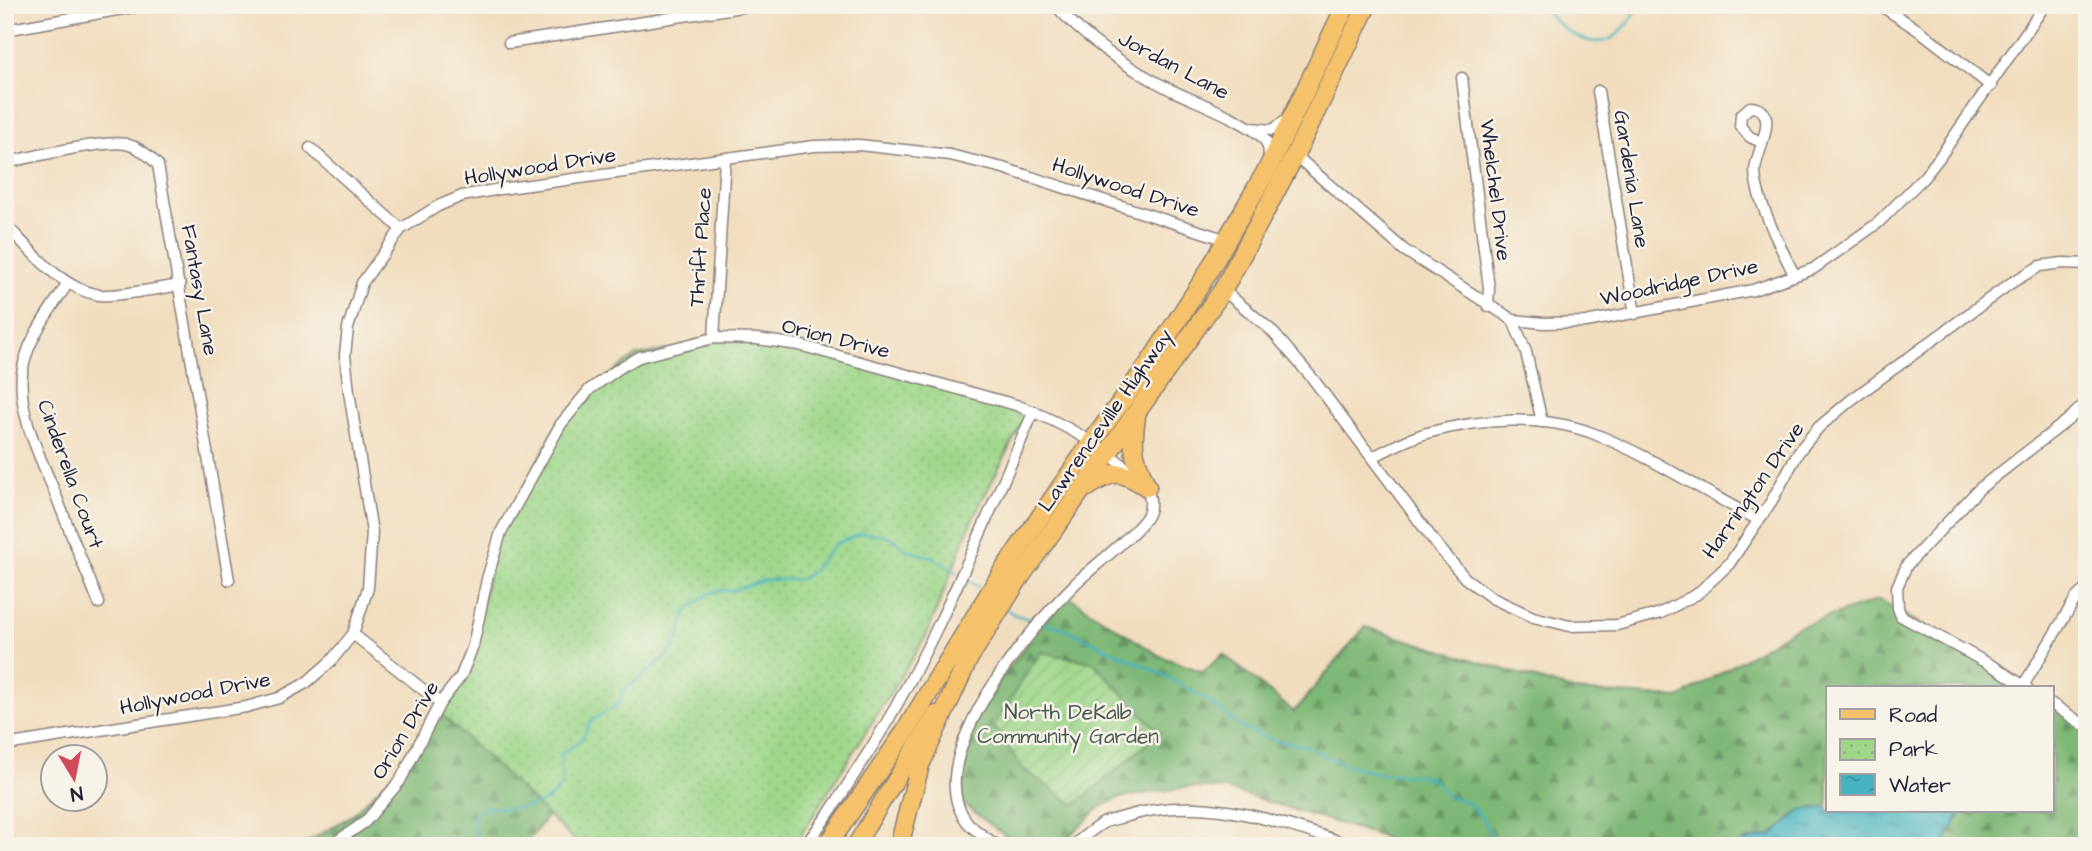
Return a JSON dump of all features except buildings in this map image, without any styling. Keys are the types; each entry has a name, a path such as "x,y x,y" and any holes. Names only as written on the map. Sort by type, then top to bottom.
{"highway":[{"name":"Lawrenceville Highway","path":"969,658 994,622 1010,576 1092,442 1151,362 1227,240 1268,168 1346,5"},
{"name":"Lawrenceville Highway","path":"903,734 978,612 1083,490 1223,290 1296,155 1367,5"},
{"path":"1136,414 1133,455 1147,488"},
{"path":"1083,490 1103,477 1119,472 1147,488"},
{"path":"899,846 920,765 969,658"},
{"path":"827,846 903,734"}],"main road":[{"name":"Lawrenceville Highway","path":"855,846 969,658"},
{"name":"Lawrenceville Highway","path":"843,846 903,734"}],"street":[{"path":"5,30 145,5"},
{"path":"509,44 717,8 754,5"},
{"name":"Jordan Lane","path":"1055,5 1094,42 1133,70 1247,127 1266,141 1269,152 1268,168"},
{"path":"1880,5 1924,34 1991,86"},
{"name":"Woodridge Drive","path":"1296,155 1404,250 1513,320 1544,323 1586,322 1635,314 1753,290 1813,269 1878,223 1924,177 1991,86 2045,5"},
{"name":"Whelchel Drive","path":"1462,78 1489,288 1488,306"},
{"name":"Gardenia Lane","path":"1598,91 1635,314"},
{"name":"Jordan Lane","path":"1247,127 1272,130 1284,123 1295,111"},
{"path":"1761,142 1755,171 1757,186 1794,274"},
{"name":"Fantasy Lane","path":"5,163 114,143 127,144 150,156 158,165 229,580"},
{"name":"Hollywood Drive","path":"5,745 246,707 279,698 306,683 331,661 353,634 368,588 372,532 349,392 345,355 348,328 362,283 401,229 438,206 462,196 814,146 859,145 950,155 1003,168 1227,240"},
{"path":"310,148 401,229"},
{"name":"Thrift Place","path":"714,338 725,159"},
{"path":"5,223 47,267 68,283 101,295 180,285"},
{"name":"Harrington Drive","path":"1223,290 1271,330 1313,379 1437,545 1465,578 1492,598 1533,617 1570,626 1618,625 1661,613 1697,594 1729,564 1771,502 1799,451 1819,427 1851,400 2011,283 2040,266 2063,262 2087,264"},
{"name":"Cinderella Court","path":"68,283 40,325 27,352 22,373 22,393 30,429 99,603"},
{"path":"1513,320 1526,352 1542,422"},
{"name":"Orion Drive","path":"330,846 365,822 400,781 440,703 461,676 473,646 487,579 501,532 561,424 590,389 639,357 714,338 757,339 799,345 1034,411 1063,424 1109,453 1147,488"},
{"path":"2024,686 1902,615 1898,608 1897,587 1907,565 1979,489 2087,402"},
{"path":"804,846 821,826 883,731 950,604 1034,411"},
{"path":"1373,457 1425,433 1475,423 1542,422 1590,432 1654,462 1759,520"},
{"path":"998,846 967,822 955,790 955,770 961,747 986,694 1021,644 1062,597 1144,520 1150,500 1147,488"},
{"path":"2026,686 2077,598 2087,588"},
{"path":"353,634 440,703"},
{"path":"2054,705 2087,727"},
{"path":"1073,846 1103,823 1162,807 1190,806 1228,811 1319,833 1353,846"}],"green space":[{"path":"717,341 814,347 1027,413 973,518 926,636 794,846 580,846 439,712 467,673 495,544 557,425 596,385 636,356"},
{"path":"1066,595 1160,656 1203,672 1223,654 1294,712 1365,627 1575,691 1679,698 1795,628 1879,600 2027,686 1826,686 1826,807 1801,810 1771,836 1744,841 1741,846 1393,846 1383,837 1226,789 1187,787 1118,798 1097,810 1059,846 1019,846 963,804 958,784 958,772 975,723 1017,656"},
{"name":"North DeKalb Community Garden","path":"1040,652 1093,662 1160,733 1075,805 1022,768 994,726"},
{"path":"2054,704 2087,728 2087,846 1946,846 1948,836 1961,812 2054,812"},
{"path":"439,712 548,815 524,846 300,846 351,816 404,763"}],"water":[{"path":"1826,807 1826,812 1961,812 1948,836 1946,846 1741,846 1744,841 1771,836 1801,810"}],"waterway":[{"path":"1540,5 1568,31 1590,41 1601,42 1613,38 1626,26 1636,5"},
{"path":"480,846 471,817 485,807 518,808 538,803 556,793 562,784 560,755 581,740 592,720 619,702 622,692 668,655 676,644 687,611 708,594 720,590 730,591 765,580 800,579 812,572 835,544 862,533 884,535 897,541 904,549 932,557 960,574"},
{"path":"965,578 983,590"},
{"path":"1007,609 1015,615 1036,621"},
{"path":"1043,623 1063,628 1166,676 1204,698 1242,728 1271,740 1307,746 1335,761 1380,774 1420,775 1435,781 1447,796 1467,802 1481,816 1498,846"}]}
